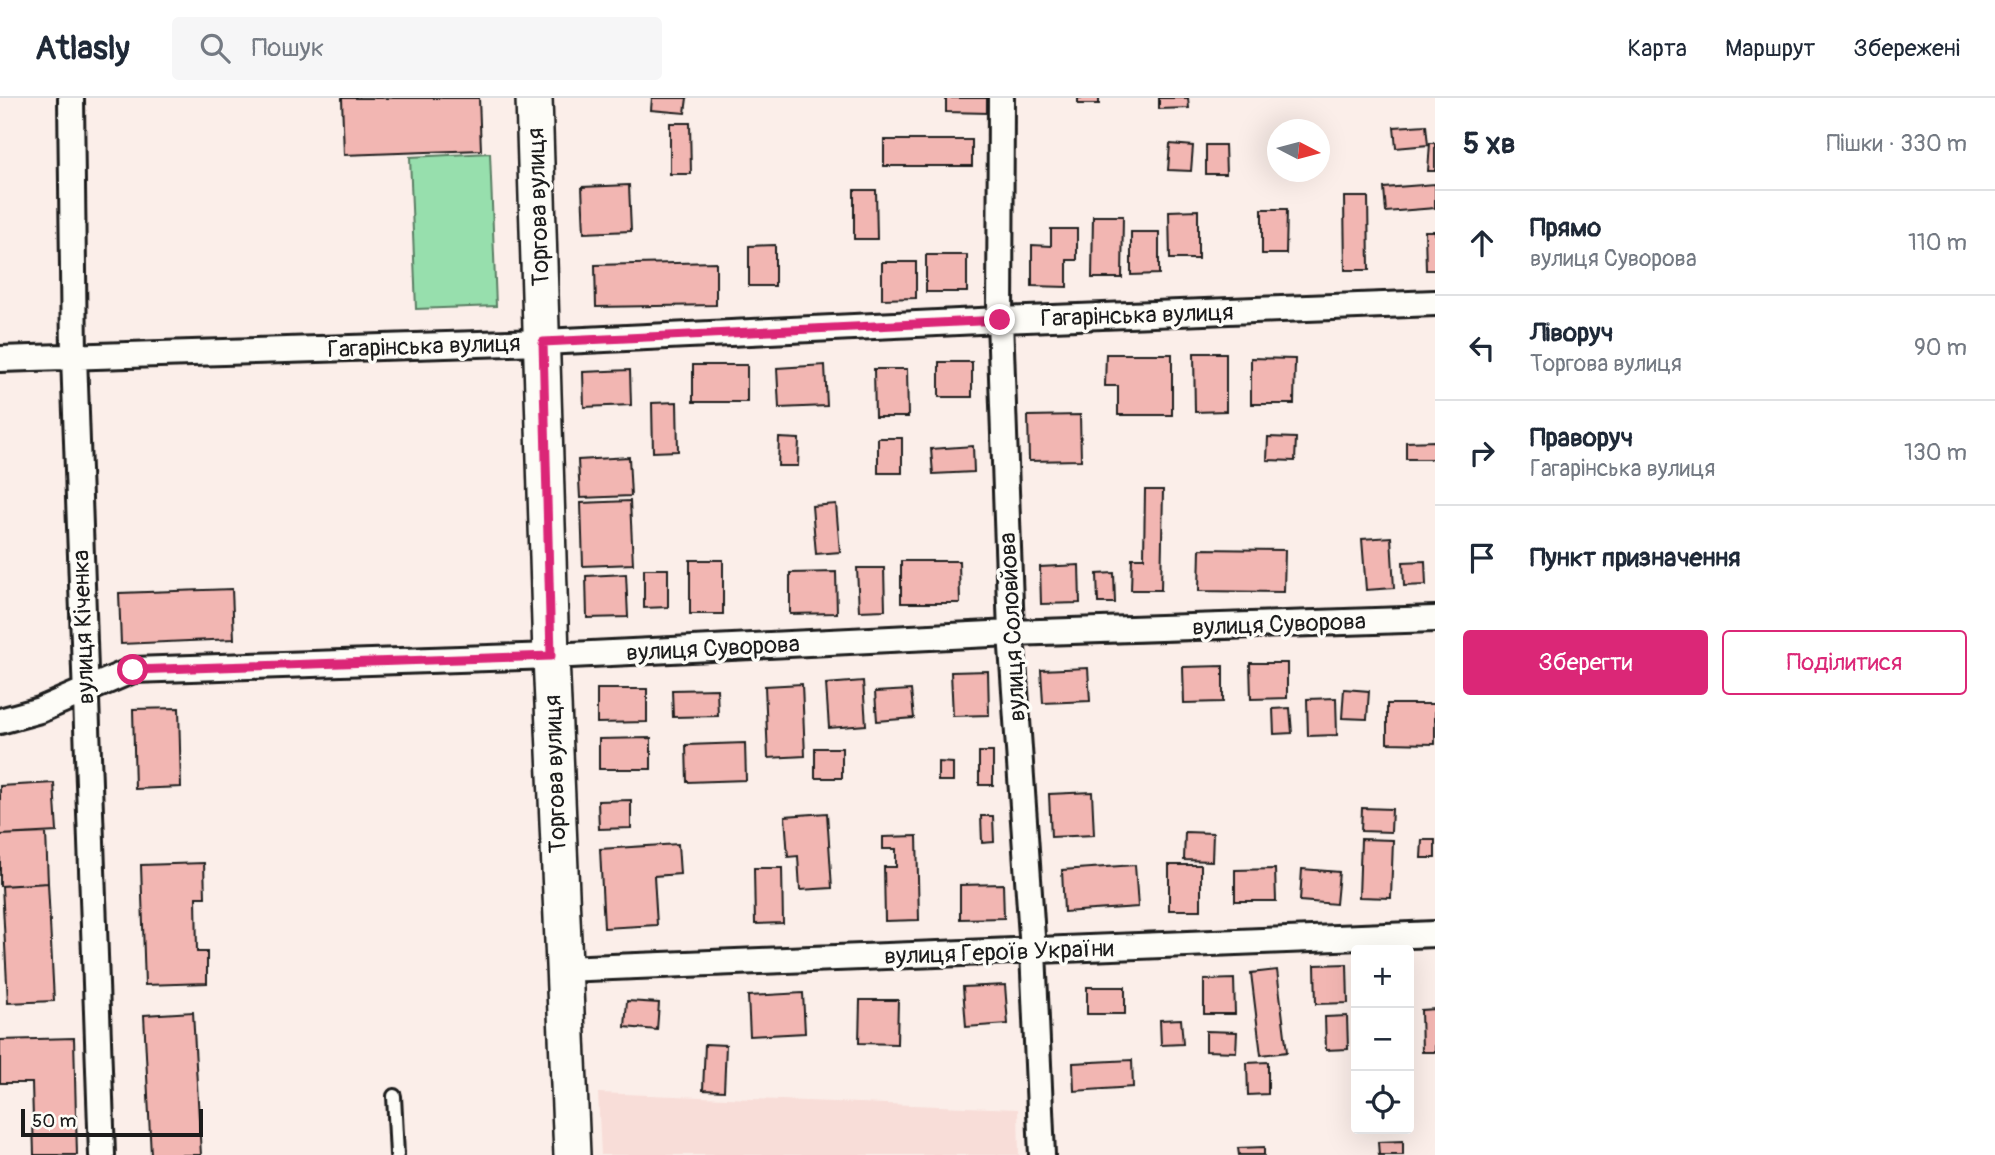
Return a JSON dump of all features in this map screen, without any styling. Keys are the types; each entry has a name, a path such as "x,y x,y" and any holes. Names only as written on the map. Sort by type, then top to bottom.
{"main road":[{"name":"Торгова вулиця","path":"534,98 562,969 572,1155"}],"street":[{"name":"вулиця Кіченка","path":"71,98 74,356 102,1155"},
{"name":"вулиця Соловйова","path":"1001,98 1000,320 1011,632 1033,951 1042,1155"},
{"name":"Гагарінська вулиця","path":"0,359 543,342 1435,303"},
{"name":"вулиця Суворова","path":"0,721 40,710 133,670 551,656 1011,632 1435,619"},
{"name":"вулиця Героїв України","path":"562,969 1435,934"}],"lane":[{"path":"394,1096 397,1155"}],"shaded area":[{"path":"598,1093 1018,1109 1019,1155 601,1155"}],"green space":[{"path":"490,153 496,306 416,309 410,157"}],"building":[{"path":"342,98 479,98 481,150 344,155"},
{"path":"652,98 687,98 685,113 651,110"},
{"path":"946,98 989,98 989,113 946,112"},
{"path":"1078,98 1099,98 1099,104 1078,104"},
{"path":"1159,98 1188,98 1189,108 1159,109"},
{"path":"670,123 690,123 691,174 670,174"},
{"path":"1426,125 1428,145 1396,148 1394,127"},
{"path":"884,140 972,140 972,166 884,166"},
{"path":"1430,143 1435,143 1435,171 1428,171"},
{"path":"1170,144 1193,146 1191,171 1168,170"},
{"path":"1206,145 1225,145 1226,174 1206,174"},
{"path":"1435,184 1435,208 1386,212 1384,188"},
{"path":"629,185 631,231 584,233 582,187"},
{"path":"854,190 876,190 877,239 854,239"},
{"path":"1344,197 1368,197 1369,270 1345,270"},
{"path":"1262,209 1287,209 1286,254 1262,254"},
{"path":"1198,210 1198,259 1170,259 1169,211"},
{"path":"1093,216 1123,216 1122,278 1092,278"},
{"path":"1051,229 1077,229 1077,260 1067,260 1067,287 1032,286 1032,245 1051,246"},
{"path":"1425,231 1435,231 1435,270 1426,270"},
{"path":"1131,232 1159,232 1159,274 1131,275"},
{"path":"775,245 775,286 749,286 749,246"},
{"path":"926,255 967,255 967,292 926,292"},
{"path":"716,262 716,305 596,307 595,265"},
{"path":"882,262 916,262 916,298 882,299"},
{"path":"1194,353 1226,353 1226,411 1195,412"},
{"path":"1106,354 1172,354 1172,415 1118,415 1118,386 1105,386"},
{"path":"1251,358 1295,359 1294,404 1251,404"},
{"path":"939,362 972,362 972,397 939,397"},
{"path":"693,365 747,365 747,402 693,402"},
{"path":"825,365 827,406 779,408 777,368"},
{"path":"874,369 907,369 908,417 875,417"},
{"path":"630,370 631,405 584,407 583,372"},
{"path":"677,402 678,451 653,452 652,403"},
{"path":"1080,415 1081,460 1029,461 1028,416"},
{"path":"1268,437 1296,438 1295,461 1267,460"},
{"path":"779,438 799,439 798,466 778,466"},
{"path":"878,438 902,438 902,473 878,473"},
{"path":"1435,441 1435,459 1406,459 1406,442"},
{"path":"973,446 974,472 933,474 931,449"},
{"path":"629,457 631,496 580,498 578,460"},
{"path":"1145,490 1163,490 1161,590 1131,590 1132,558 1144,558"},
{"path":"630,501 633,564 583,566 581,503"},
{"path":"836,504 840,552 816,554 812,506"},
{"path":"1391,537 1394,588 1366,590 1362,539"},
{"path":"1200,549 1285,550 1284,592 1199,591"},
{"path":"690,560 723,560 723,614 690,614"},
{"path":"901,561 959,561 960,603 901,603"},
{"path":"1425,561 1426,585 1404,586 1403,562"},
{"path":"1079,565 1080,603 1041,604 1040,567"},
{"path":"857,568 884,568 885,610 859,611"},
{"path":"644,569 668,569 668,607 644,608"},
{"path":"836,572 837,613 790,614 790,573"},
{"path":"1114,573 1115,603 1098,603 1097,574"},
{"path":"626,574 628,617 587,618 586,576"},
{"path":"232,589 234,639 121,644 119,593"},
{"path":"1250,663 1287,663 1287,698 1251,699"},
{"path":"1223,666 1223,702 1184,703 1183,667"},
{"path":"1088,668 1090,701 1043,703 1041,670"},
{"path":"988,671 989,715 953,716 951,672"},
{"path":"863,681 866,725 829,728 826,684"},
{"path":"802,684 805,756 768,758 765,686"},
{"path":"597,689 647,689 647,722 597,723"},
{"path":"717,689 718,716 673,717 672,690"},
{"path":"1344,689 1369,691 1367,719 1342,718"},
{"path":"911,690 914,718 877,721 875,692"},
{"path":"1336,698 1337,735 1308,736 1307,699"},
{"path":"1387,704 1435,704 1435,744 1387,743"},
{"path":"179,708 181,787 135,789 133,709"},
{"path":"1290,708 1292,733 1274,734 1273,709"},
{"path":"651,738 651,769 599,769 599,739"},
{"path":"745,743 746,780 687,782 686,745"},
{"path":"815,748 842,748 842,778 815,778"},
{"path":"979,752 993,752 993,785 979,785"},
{"path":"938,762 953,763 953,781 938,781"},
{"path":"54,783 57,832 0,835 0,786"},
{"path":"1092,792 1094,835 1051,837 1049,794"},
{"path":"631,800 631,828 599,829 598,801"},
{"path":"1362,808 1392,809 1391,832 1361,831"},
{"path":"827,813 832,888 800,890 798,856 788,857 785,816"},
{"path":"981,816 993,816 994,842 982,843"},
{"path":"1185,832 1213,833 1212,861 1184,860"},
{"path":"46,833 48,883 0,886 0,835"},
{"path":"917,836 919,920 885,921 884,867 896,867 896,849 883,849 883,837"},
{"path":"1361,839 1393,840 1391,898 1359,897"},
{"path":"1422,840 1435,840 1435,858 1421,858"},
{"path":"678,844 680,874 654,876 657,925 604,928 600,849"},
{"path":"204,863 205,897 196,897 197,952 207,952 207,983 145,985 141,865"},
{"path":"1135,865 1138,907 1064,912 1062,870"},
{"path":"1169,865 1201,865 1201,910 1169,910"},
{"path":"754,868 782,868 783,923 755,924"},
{"path":"1275,869 1276,901 1235,901 1235,870"},
{"path":"1302,869 1339,872 1336,904 1300,901"},
{"path":"48,883 54,1001 8,1003 2,886"},
{"path":"1003,884 1004,918 960,919 960,885"},
{"path":"1347,964 1348,1003 1316,1004 1315,965"},
{"path":"1277,970 1287,1052 1261,1055 1251,973"},
{"path":"1234,979 1235,1014 1204,1014 1204,980"},
{"path":"1005,985 1008,1024 966,1027 963,987"},
{"path":"1087,987 1125,987 1125,1014 1087,1014"},
{"path":"803,993 805,1033 750,1036 748,996"},
{"path":"860,1000 898,1000 897,1044 859,1043"},
{"path":"627,1001 659,1003 657,1030 625,1027"},
{"path":"1435,1009 1435,1052 1422,1052 1421,1010"},
{"path":"193,1012 201,1155 151,1155 144,1015"},
{"path":"1347,1016 1348,1049 1326,1050 1325,1017"},
{"path":"1181,1019 1183,1044 1161,1045 1160,1020"},
{"path":"1206,1031 1237,1032 1236,1052 1206,1051"},
{"path":"74,1038 77,1155 34,1155 32,1083 0,1083 0,1040"},
{"path":"705,1044 726,1045 724,1091 703,1090"},
{"path":"1132,1060 1133,1087 1074,1091 1073,1063"},
{"path":"1268,1062 1268,1094 1248,1095 1247,1063"},
{"path":"1403,1141 1403,1155 1379,1155 1378,1142"},
{"path":"1264,1147 1264,1155 1239,1155 1238,1148"}],"route":[{"path":"133,670 551,656 543,342 1000,320"}]}
